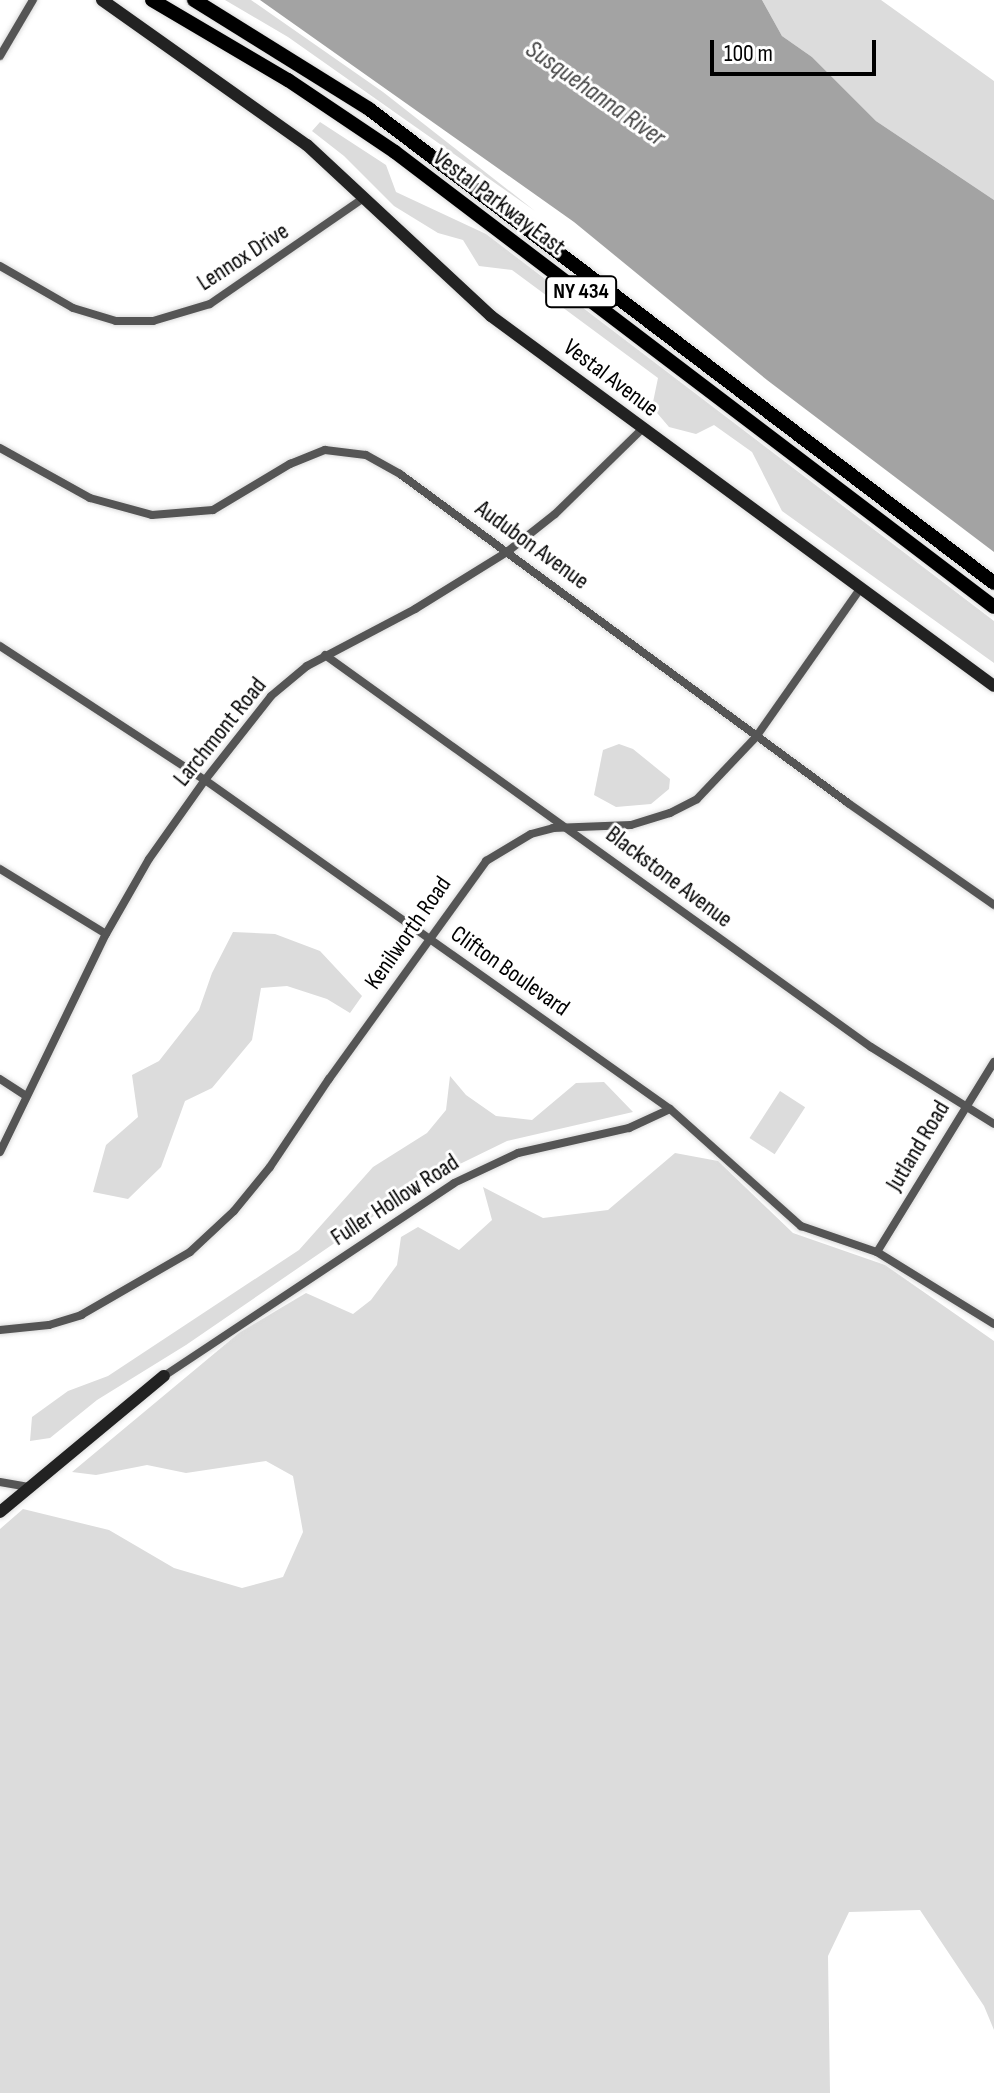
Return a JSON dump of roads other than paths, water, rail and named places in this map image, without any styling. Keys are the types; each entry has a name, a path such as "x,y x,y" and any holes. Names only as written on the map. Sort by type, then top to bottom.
{"main road":[{"name":"Vestal Parkway East","path":"152,0 288,80 395,152 994,607"},
{"name":"Vestal Parkway East","path":"194,0 369,109 994,583"}],"street":[{"path":"0,56 33,0"},
{"name":"Vestal Avenue","path":"102,0 276,120 365,197 491,316 994,686"},
{"name":"Lennox Drive","path":"0,266 84,312 116,321 153,321 210,304 365,197"},
{"name":"Larchmont Road","path":"0,1152 106,934 149,859 205,780 271,696 325,655 415,609 507,552 555,514 642,429"},
{"name":"Audubon Avenue","path":"0,448 90,498 152,515 213,510 311,454 325,450 353,451 400,474 756,737 994,905"},
{"name":"Kenilworth Road","path":"0,1330 49,1325 81,1315 190,1252 234,1211 270,1167 461,892 497,852 531,834 568,828 631,825 686,806 718,781 756,737 860,589"},
{"name":"Clifton Boulevard","path":"0,646 205,780 670,1109 801,1226 877,1252 994,1324"},
{"name":"Blackstone Avenue","path":"325,655 871,1047 994,1124"},
{"path":"0,869 106,934"},
{"name":"Jutland Road","path":"877,1252 994,1062"},
{"path":"0,1079 26,1096"},
{"name":"Fuller Hollow Road","path":"164,1376 476,1172 518,1153 629,1128 670,1109"},
{"path":"0,1512 164,1376"},
{"path":"0,1482 29,1487"}],"water":[{"name":"Susquehanna River","path":"260,0 762,0 782,36 812,57 876,121 994,200 994,552 767,380 574,222"}]}
